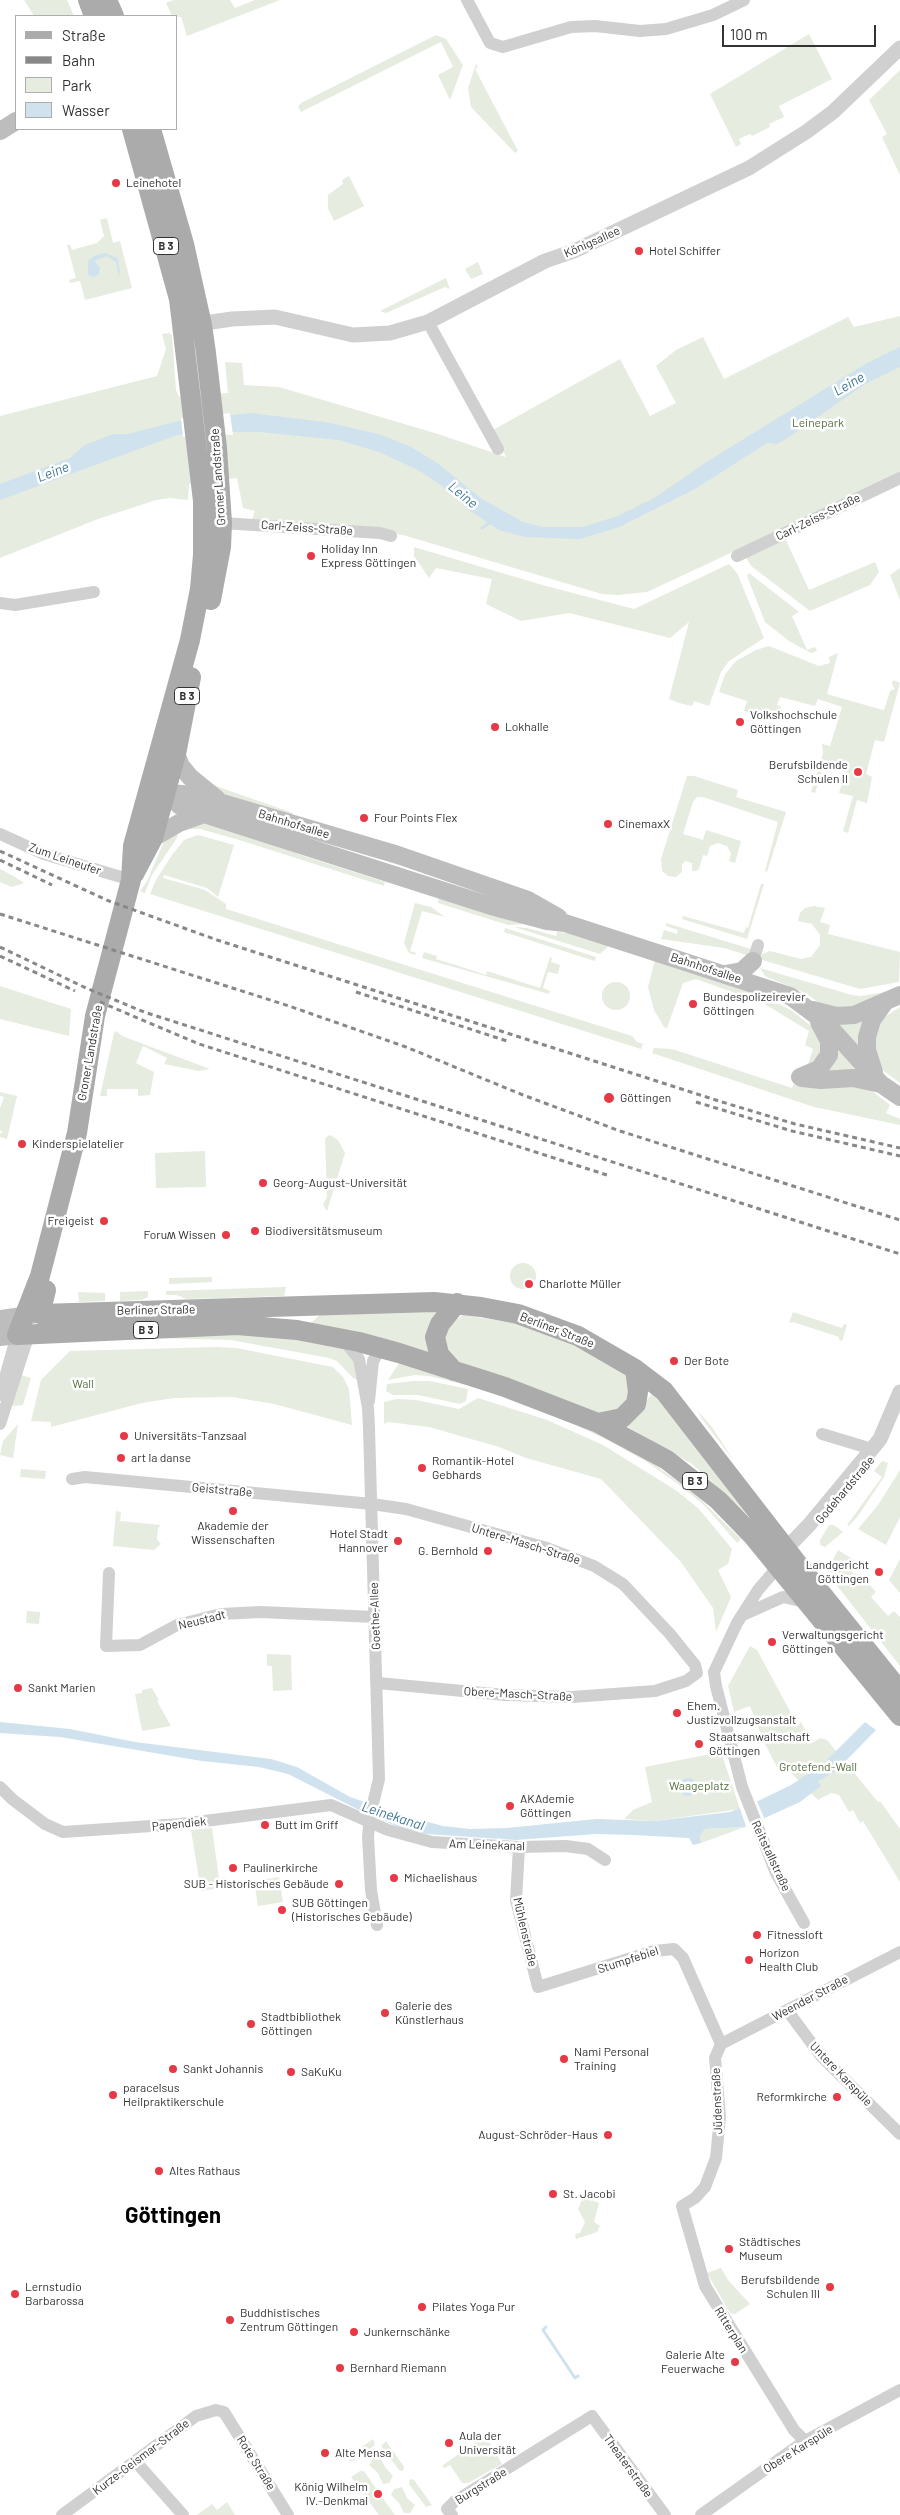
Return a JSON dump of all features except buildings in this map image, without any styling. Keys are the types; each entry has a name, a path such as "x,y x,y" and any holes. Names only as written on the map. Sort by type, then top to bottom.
{"main road":[{"path":"95,9 111,15"},
{"path":"0,131 15,122"},
{"name":"Groner Landstraße","path":"131,880 153,838 157,791 200,589 205,527 211,489 210,386 193,324 172,269 132,130"},
{"name":"Groner Landstraße","path":"22,1327 40,1276 77,1133 95,1016 131,880 133,846 157,791 176,754 190,680 211,599 222,524 211,489 190,388 193,324 184,244 151,130"},
{"path":"176,754 181,766 190,777 222,803"},
{"name":"Bahnhofsallee","path":"157,791 183,794 222,803 298,824 528,900 552,913 565,923"},
{"name":"Bahnhofsallee","path":"157,791 180,806 204,814 491,906 547,921 565,923 790,996 810,1010 830,1028 881,1084 900,1097"},
{"path":"153,838 179,823 204,814"},
{"path":"414,881 421,864"},
{"path":"724,974 742,971 756,953 755,973 767,988"},
{"path":"810,1010 836,1016 850,1016 864,1012 893,998"},
{"path":"881,1084 870,1064 866,1041 872,1020 893,998"},
{"path":"810,1010 826,1034 830,1052 822,1067 809,1075 800,1077 821,1080 853,1078 881,1084"},
{"name":"Berliner Straße","path":"22,1327 434,1302 457,1303 518,1314 550,1325 594,1344 635,1369 664,1391 781,1558 806,1603 900,1716"},
{"path":"456,1372 439,1354 435,1337 440,1324 457,1303"},
{"path":"0,1319 22,1327"},
{"name":"Berliner Straße","path":"22,1327 237,1325 297,1330 381,1348 505,1387 598,1423 667,1460 695,1481 747,1530 781,1558 900,1691"},
{"path":"598,1423 622,1418 636,1404 638,1392 635,1369"}],"street":[{"path":"467,0 488,39 495,45 503,48 571,27 595,26 640,31 666,29 713,15 744,0"},
{"name":"Königsallee","path":"193,324 247,318 282,318 353,335 396,332 428,322 545,261 574,251 749,168 833,112 899,51"},
{"path":"428,322 498,449"},
{"name":"Carl-Zeiss-Straße","path":"737,556 900,478"},
{"name":"Carl-Zeiss-Straße","path":"222,524 380,533 391,536"},
{"path":"0,603 15,605 94,592"},
{"name":"Zum Leineufer","path":"0,834 44,854 131,880"},
{"path":"0,1395 22,1327"},
{"path":"0,1424 22,1327"},
{"name":"Goethe-Allee","path":"343,1339 359,1359 368,1408 378,1683 379,1780 371,1814 369,1868 377,1925"},
{"name":"Goethe-Allee","path":"368,1408 373,1361 381,1348"},
{"name":"Godehardstraße","path":"781,1558 878,1451 884,1440 898,1398"},
{"name":"Godehardstraße","path":"781,1558 880,1439 898,1398"},
{"path":"822,1434 872,1449"},
{"name":"Geiststraße","path":"72,1479 85,1477 372,1504"},
{"name":"Untere-Masch-Straße","path":"372,1504 423,1513 547,1548 594,1566 623,1584 670,1634 696,1669 695,1676 686,1682"},
{"path":"714,1676 741,1618 781,1558"},
{"name":"Neustadt","path":"109,1573 106,1646 140,1645 154,1640 176,1625 221,1614 260,1612 375,1617"},
{"path":"741,1618 783,1597 796,1598 806,1603"},
{"name":"Obere-Masch-Straße","path":"378,1683 543,1698 642,1693 671,1688 686,1682 714,1676"},
{"name":"Reitstallstraße","path":"714,1676 742,1787 776,1873 804,1923"},
{"name":"Papendiek","path":"0,1787 12,1800 56,1830 63,1832 206,1821 326,1804 371,1814"},
{"name":"Am Leinekanal","path":"371,1814 414,1838 432,1842 519,1847 573,1847 588,1849 605,1860"},
{"name":"Mühlenstraße","path":"519,1847 516,1900 538,1987"},
{"name":"Stumpfebiel","path":"538,1987 654,1951 674,1949 682,1956 721,2044"},
{"name":"Weender Straße","path":"721,2044 900,1952"},
{"name":"Untere Karspüle","path":"787,2010 821,2056 900,2134"},
{"name":"Jüdenstraße","path":"682,2206 705,2187 716,2158 720,2117 715,2058 721,2044"},
{"name":"Ritterplan","path":"682,2206 706,2286 794,2430 805,2441"},
{"name":"Obere Karspüle","path":"701,2515 805,2441 900,2390"},
{"name":"Kurze-Geismar-Straße","path":"62,2515 196,2416 210,2410 224,2412"},
{"name":"Rote Straße","path":"224,2412 288,2515"},
{"name":"Burgstraße","path":"450,2512 455,2501 592,2416"},
{"name":"Theaterstraße","path":"592,2416 665,2515"},
{"path":"136,2462 184,2515"}],"green space":[{"path":"24,0 67,0 74,15 33,15"},
{"path":"174,0 230,0 235,8 255,0 280,0 187,36 181,17 172,15 166,3"},
{"path":"809,34 832,79 779,106 784,117 769,124 770,127 752,136 750,134 739,139 741,144 736,147 710,94"},
{"path":"436,35 446,39 463,65 450,100 438,75 453,67 441,42 301,112 298,107 301,103"},
{"path":"476,64 478,67 475,69 518,151 515,153 471,107 468,88"},
{"path":"900,70 900,175 882,137 887,134 869,100"},
{"path":"349,176 364,206 334,221 328,208 328,195 343,184 342,180"},
{"path":"107,218 113,243 120,241 132,288 85,300 80,281 70,283 69,280 76,278 67,245 70,245 72,250 97,243 104,236 100,220"},
{"path":"478,262 483,274 471,279 465,269"},
{"path":"446,278 450,289 445,287 386,313 380,311"},
{"name":"Leinepark","path":"900,316 900,474 647,592 618,595 602,594 403,535 376,530 252,519 255,511 243,508 237,478 189,484 188,500 170,498 156,500 98,519 0,558 0,416 157,376 166,349 162,334 169,333 172,335 176,390 179,397 228,393 225,362 242,363 244,385 279,387 438,434 506,457 493,430 620,359 650,416 676,403 656,366 676,350 703,337 724,379 848,317 854,327"},
{"path":"785,538 809,590 875,562 879,572 870,585 810,611 751,566 745,556"},
{"path":"414,547 546,586 634,609 729,564 737,573 764,638 729,661 721,672 709,706 694,701 692,706 679,703 669,699 689,622 670,638 569,613 521,621 486,604 492,579 436,568 429,578 414,556"},
{"path":"900,568 900,600 890,575"},
{"path":"749,573 799,612 792,616 807,650 815,647 817,651 811,653 789,641 765,622 747,576"},
{"path":"769,646 819,666 830,663 829,657 838,653 827,694 879,709 884,710 890,691 895,689 892,684 893,680 900,683 884,742 875,740 866,774 872,777 867,803 857,800 848,833 843,831 853,796 839,793 847,766 825,760 815,793 811,792 823,753 822,744 830,746 842,707 818,699 815,706 780,697 777,705 781,707 779,722 744,711 747,701 719,692 725,674 736,661 756,650"},
{"path":"687,776 694,776 738,790 736,797 786,812 767,872 765,871 778,822 703,797 697,797 693,802 683,834 703,840 706,830 741,841 735,863 729,861 731,853 727,846 718,843 710,846 707,856 703,855 699,869 696,871 692,871 692,863 685,861 682,865 682,872 676,877 668,876 662,871 661,859"},
{"path":"210,784 293,813 292,817 221,793"},
{"path":"207,823 269,841 301,855 385,882 384,886 236,839 200,829 190,829 187,824"},
{"path":"178,832 177,838 152,875 145,893 140,891 147,881 165,839"},
{"path":"198,835 234,845 218,897 207,888 164,875 163,878 205,890 226,904 226,909 632,1036 637,1042 643,1044 641,1049 150,894 156,880 184,840"},
{"path":"0,869 24,883 12,887 0,882"},
{"path":"761,884 764,884 747,939 682,919 683,916 744,933 746,927 748,928"},
{"path":"439,894 527,924 508,925 438,903"},
{"path":"415,903 431,907 445,917 422,911 410,951 416,953 415,955 409,953 404,943"},
{"path":"814,906 825,908 820,922 830,925 828,934 900,952 899,982 860,989 759,959 762,954 770,951 801,959 811,957 820,945 820,935 812,924 798,921 800,913 805,908"},
{"path":"666,923 751,949 749,956 724,948 661,939 664,930 677,934 678,930 666,926"},
{"path":"514,927 527,928 556,936 557,932 577,934 610,945 600,954"},
{"path":"505,928 596,957 595,961 504,932"},
{"path":"424,952 437,956 436,959 486,975 487,971 540,988 550,957 552,958 551,962 560,965 558,974 548,972 543,988 550,991 549,994 422,958"},
{"path":"655,959 749,989 791,1010 816,1030 824,1051 806,1071 813,1049 805,1045 809,1031 763,1003 696,979 683,983 667,1028 664,1027 654,1010 648,987"},
{"path":"760,968 852,995 861,996 886,992 861,1007 827,1008 805,993 765,976"},
{"path":"616,982 626,986 630,996 626,1006 616,1010 606,1006 602,996 606,986"},
{"path":"0,986 71,1009 69,1036 0,1019"},
{"path":"900,1007 900,1083 884,1071 875,1058 874,1034 883,1018"},
{"path":"865,1013 866,1054 835,1025"},
{"path":"116,1031 122,1036 210,1069 199,1071 164,1064 167,1058 143,1046 136,1063 154,1072 150,1095 138,1096 138,1089 107,1089 107,1096 100,1096"},
{"path":"830,1040 867,1077 823,1071"},
{"path":"654,1048 672,1049 792,1088 795,1081 848,1084 872,1091 890,1105 886,1113 900,1119 900,1125 814,1107 652,1053"},
{"path":"0,1092 17,1096 7,1139 0,1137 0,1134 3,1132 0,1130 0,1108 4,1097 0,1096"},
{"path":"330,1135 338,1140 345,1153 327,1211 323,1205 327,1197 325,1138"},
{"path":"205,1151 206,1187 156,1188 155,1153"},
{"path":"523,1263 532,1267 536,1276 532,1285 523,1289 514,1285 510,1276 514,1267"},
{"path":"212,1277 212,1282 169,1284 169,1278"},
{"path":"286,1287 284,1296 186,1299 177,1295 166,1295 166,1291"},
{"path":"148,1291 148,1297 142,1300 120,1301 120,1292"},
{"path":"78,1292 105,1293 105,1301 79,1302"},
{"path":"439,1309 433,1358 309,1325 325,1310"},
{"path":"793,1312 842,1328 844,1324 847,1325 842,1341 839,1340 839,1337 793,1322 789,1323"},
{"path":"463,1315 542,1327 624,1372 631,1384 626,1406 602,1414 458,1361 444,1344 445,1328"},
{"path":"220,1331 339,1343 354,1358 358,1380 353,1378 337,1361 329,1358 231,1340 154,1338"},
{"name":"Wall","path":"236,1348 333,1367 343,1377 349,1389 352,1425 274,1404 232,1397 174,1398 142,1403 51,1427 51,1422 31,1421 41,1380 70,1351"},
{"path":"401,1360 555,1414 620,1444 651,1462 696,1495 741,1539 737,1543 705,1506 678,1484 647,1462 609,1441 576,1425 475,1387 429,1376 415,1375 388,1380"},
{"path":"21,1375 31,1378 23,1405 11,1406"},
{"path":"430,1381 468,1389 466,1401 460,1404 418,1395 393,1395 386,1391 387,1384"},
{"path":"654,1391 757,1524 692,1464 626,1426"},
{"path":"478,1398 547,1420 603,1445 677,1491 699,1509 732,1549 728,1564 718,1570 731,1597 716,1632 713,1608 681,1562 601,1479 526,1458 499,1447 429,1427 388,1422 384,1424 384,1402 397,1399 416,1400 459,1409"},
{"path":"697,1410 712,1427 734,1461 702,1419"},
{"path":"18,1424 13,1458 0,1455 3,1441"},
{"path":"882,1461 888,1463 884,1477 858,1516 849,1526 847,1525 882,1477 874,1471"},
{"path":"21,1469 46,1471 45,1479 20,1477"},
{"path":"900,1470 900,1517 886,1545 858,1529 878,1505"},
{"path":"116,1511 121,1512 120,1521 161,1525 158,1528 157,1539 161,1544 154,1550 113,1546"},
{"path":"829,1525 834,1525 843,1532 825,1547 820,1545 820,1540"},
{"path":"838,1550 857,1562 852,1573 862,1576 876,1592 871,1597 888,1616 894,1611 900,1617 900,1666 831,1578 830,1566"},
{"path":"900,1559 900,1593 889,1580"},
{"path":"27,1611 40,1612 39,1624 26,1623"},
{"name":"Grotefend-Wall","path":"750,1646 757,1650 798,1726 801,1722 812,1743 820,1738 827,1740 878,1802 880,1801 900,1829 900,1882 863,1821 860,1823 853,1810 849,1812 839,1795 831,1793 818,1800 789,1771 777,1767 763,1740 750,1706 734,1712 728,1686"},
{"path":"267,1654 291,1655 292,1690 273,1691 272,1666 267,1666"},
{"path":"152,1688 171,1726 142,1731 135,1694"},
{"name":"Waageplatz","path":"721,1752 740,1809 654,1821 624,1819 633,1810 652,1802 645,1767"},
{"path":"745,1827 701,1843 700,1836 705,1829"},
{"path":"212,1828 219,1878 225,1877 226,1887 201,1891 191,1830"},
{"path":"279,1877 283,1902 258,1906 254,1881"},
{"path":"583,2197 599,2203 594,2222 600,2226 597,2232 576,2239 575,2234 580,2233 585,2222 578,2209"},
{"path":"721,2268 728,2280 750,2304 735,2314 730,2313 707,2273"},
{"path":"485,2435 502,2464 468,2483 462,2483 450,2465 444,2468 442,2466"},
{"path":"373,2439 375,2445 353,2461 349,2461 349,2456"},
{"path":"386,2441 404,2467 403,2471 399,2470 381,2446"},
{"path":"380,2457 385,2467 393,2476 389,2483 383,2484 378,2473 369,2465 373,2459"},
{"path":"360,2471 364,2471 377,2490 373,2494 378,2500 382,2497 395,2515 379,2515 351,2477"},
{"path":"410,2479 414,2480 432,2505 426,2507 409,2484"},
{"path":"402,2487 407,2498 415,2505 410,2513 404,2513 399,2503 391,2495 394,2489"},
{"path":"227,2502 235,2515 197,2515 212,2504 217,2510"}],"water":[{"path":"105,253 117,258 120,270 119,277 116,262 107,256 94,261 100,267 99,274 94,277 88,275 88,261 94,256"},
{"name":"Leine","path":"900,347 900,367 865,384 786,439 777,444 767,443 695,489 619,527 580,539 525,537 499,530 469,510 438,483 418,470 379,452 339,440 259,432 207,432 177,435 0,500 0,484 70,458 85,445 113,434 128,434 178,421 250,413 326,422 382,435 411,447 437,463 482,499 523,522 542,527 583,527 618,516 656,497 705,463 867,363"},
{"name":"Leinekanal","path":"0,1722 70,1729 135,1742 271,1759 297,1767 350,1797 399,1814 443,1826 470,1829 507,1828 596,1819 654,1821 730,1812 758,1801 816,1771 827,1763 828,1759 865,1722 876,1730 837,1770 818,1781 821,1786 800,1802 745,1827 705,1829 700,1836 701,1843 693,1845 689,1838 634,1835 596,1834 516,1840 426,1834 401,1828 359,1810 288,1774 259,1767 202,1761 60,1737 0,1733"},
{"path":"684,1778 692,1778 697,1783 695,1794 684,1796 679,1791 679,1783"}],"pier":[{"path":"230,413 233,435 207,434 183,437 181,418"},
{"path":"756,1799 766,1822 747,1829 739,1806"}],"waterway":[{"path":"482,528 492,521"},
{"path":"546,2327 543,2330 575,2378 578,2376"}],"railway":[{"path":"0,851 109,901 217,940 722,1102 795,1124 900,1148"},
{"path":"0,860 52,885"},
{"path":"0,914 289,1006 406,1047 523,1095 620,1131 900,1220"},
{"path":"0,947 86,988 144,1012 900,1254"},
{"path":"0,956 75,991"},
{"path":"356,992 510,1042"},
{"path":"100,1002 199,1044 607,1175"},
{"path":"696,1102 792,1131 900,1156"}],"place":[{"name":"Leinehotel","path":"116,183"},
{"name":"Hotel Schiffer","path":"639,251"},
{"name":"Holiday Inn Express Göttingen","path":"311,556"},
{"name":"Volkshochschule Göttingen","path":"740,722"},
{"name":"Lokhalle","path":"495,727"},
{"name":"Berufsbildende Schulen II","path":"858,772"},
{"name":"Four Points Flex","path":"364,818"},
{"name":"CinemaxX","path":"608,824"},
{"name":"Bundespolizeirevier Göttingen","path":"693,1004"},
{"name":"Göttingen","path":"609,1098"},
{"name":"Kinderspielatelier","path":"22,1144"},
{"name":"Georg-August-Universität","path":"263,1183"},
{"name":"Freigeist","path":"104,1221"},
{"name":"Biodiversitätsmuseum","path":"255,1231"},
{"name":"Foruʍ Wissen","path":"226,1235"},
{"name":"Charlotte Müller","path":"529,1284"},
{"name":"Der Bote","path":"674,1361"},
{"name":"Universitäts-Tanzsaal","path":"124,1436"},
{"name":"art la danse","path":"121,1458"},
{"name":"Romantik-Hotel Gebhards","path":"422,1468"},
{"name":"Akademie der Wissenschaften","path":"233,1511"},
{"name":"Hotel Stadt Hannover","path":"398,1541"},
{"name":"G. Bernhold","path":"488,1551"},
{"name":"Landgericht Göttingen","path":"879,1572"},
{"name":"Verwaltungsgericht Göttingen","path":"772,1642"},
{"name":"Sankt Marien","path":"18,1688"},
{"name":"Ehem. Justizvollzugsanstalt","path":"677,1713"},
{"name":"Staatsanwaltschaft Göttingen","path":"699,1744"},
{"name":"AKAdemie Göttingen","path":"510,1806"},
{"name":"Butt im Griff","path":"265,1825"},
{"name":"Paulinerkirche","path":"233,1868"},
{"name":"Michaelishaus","path":"394,1878"},
{"name":"SUB - Historisches Gebäude","path":"339,1884"},
{"name":"SUB Göttingen (Historisches Gebäude)","path":"282,1910"},
{"name":"Fitnessloft","path":"757,1935"},
{"name":"Horizon Health Club","path":"749,1960"},
{"name":"Galerie des Künstlerhaus","path":"385,2013"},
{"name":"Stadtbibliothek Göttingen","path":"251,2024"},
{"name":"Nami Personal Training","path":"564,2059"},
{"name":"Sankt Johannis","path":"173,2069"},
{"name":"SaKuKu","path":"291,2072"},
{"name":"paracelsus Heilpraktikerschule","path":"113,2095"},
{"name":"Reformkirche","path":"837,2097"},
{"name":"August-Schröder-Haus","path":"608,2135"},
{"name":"Altes Rathaus","path":"159,2171"},
{"name":"St. Jacobi","path":"553,2194"},
{"name":"Städtisches Museum","path":"729,2249"},
{"name":"Berufsbildende Schulen III","path":"830,2287"},
{"name":"Lernstudio Barbarossa","path":"15,2294"},
{"name":"Pilates Yoga Pur","path":"422,2307"},
{"name":"Buddhistisches Zentrum Göttingen","path":"230,2320"},
{"name":"Junkernschänke","path":"354,2332"},
{"name":"Galerie Alte Feuerwache","path":"735,2362"},
{"name":"Bernhard Riemann","path":"340,2368"},
{"name":"Aula der Universität","path":"449,2443"},
{"name":"Alte Mensa","path":"325,2453"},
{"name":"König Wilhelm IV.-Denkmal","path":"378,2494"}],"district":[{"name":"Göttingen","path":"173,2216"}]}
